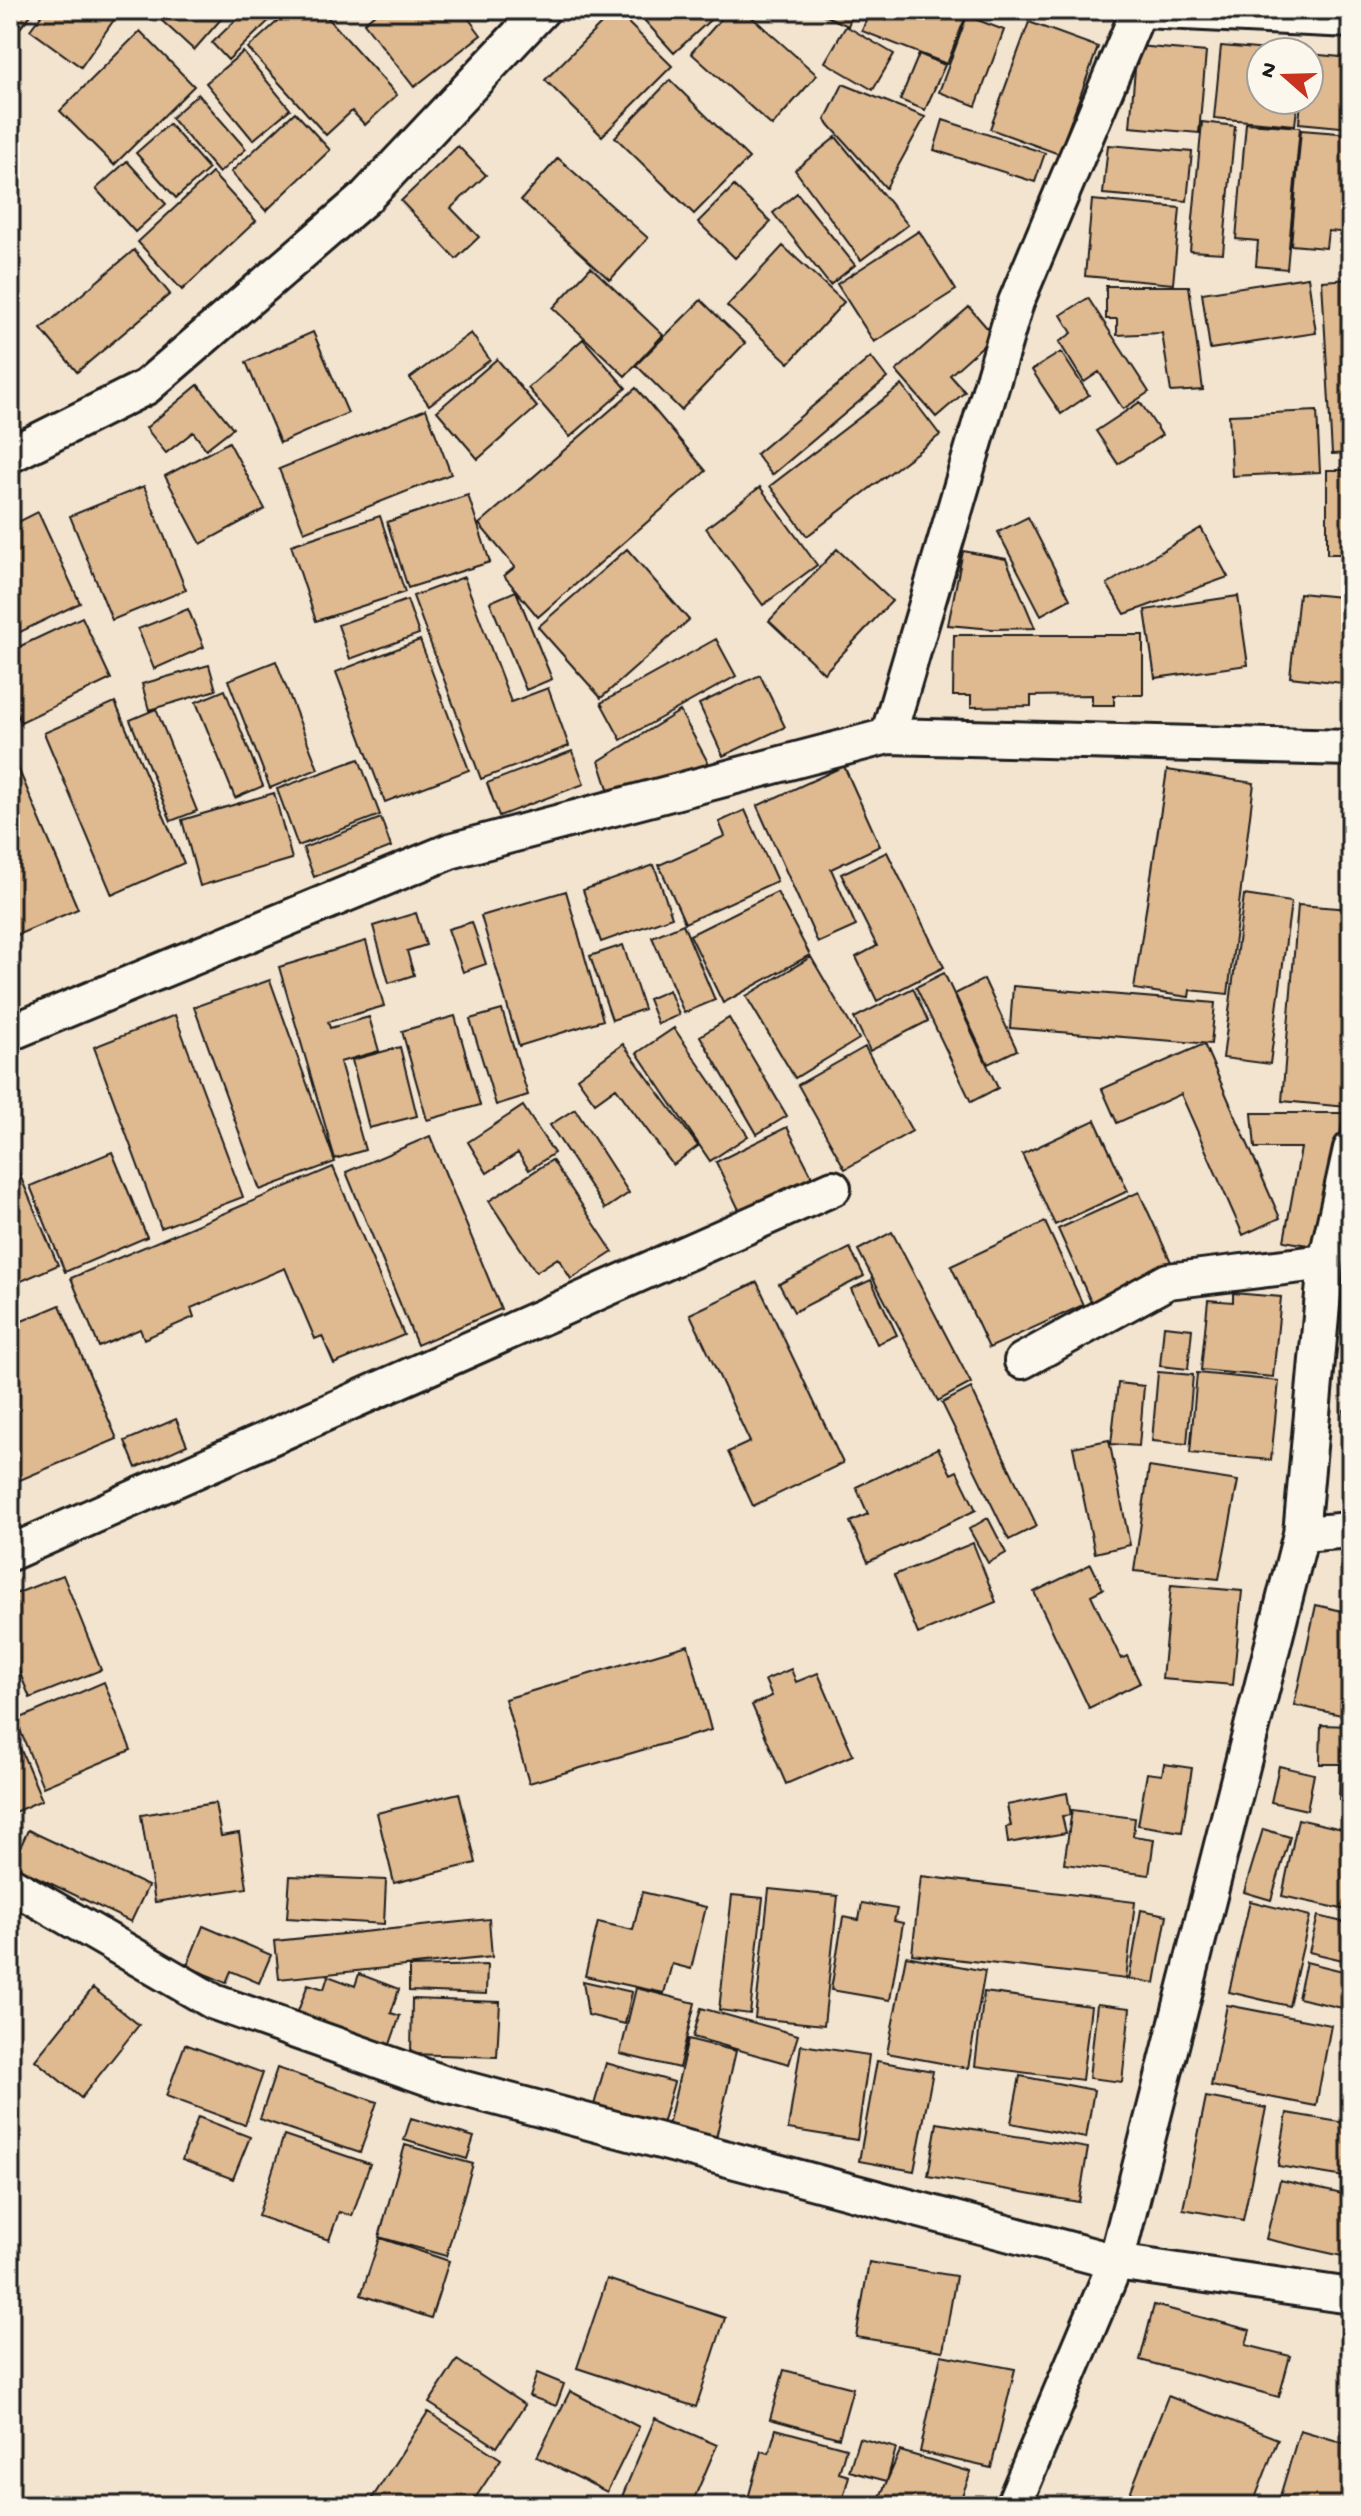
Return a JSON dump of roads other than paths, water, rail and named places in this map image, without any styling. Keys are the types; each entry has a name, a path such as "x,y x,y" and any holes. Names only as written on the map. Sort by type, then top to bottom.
{"street":[{"path":"10,455 146,387 366,197 542,10"},
{"path":"888,736 1016,302 1141,10 1351,20"},
{"path":"10,1033 450,851 888,736 1351,748"},
{"path":"1013,2506 1116,2262 1301,1534 1326,1262 1351,1149"},
{"path":"10,1553 833,1188"},
{"path":"1022,1361 1168,1281 1326,1262"},
{"path":"1301,1534 1351,1530"},
{"path":"10,1884 214,2002 446,2084 1116,2262 1351,2296"}]}
